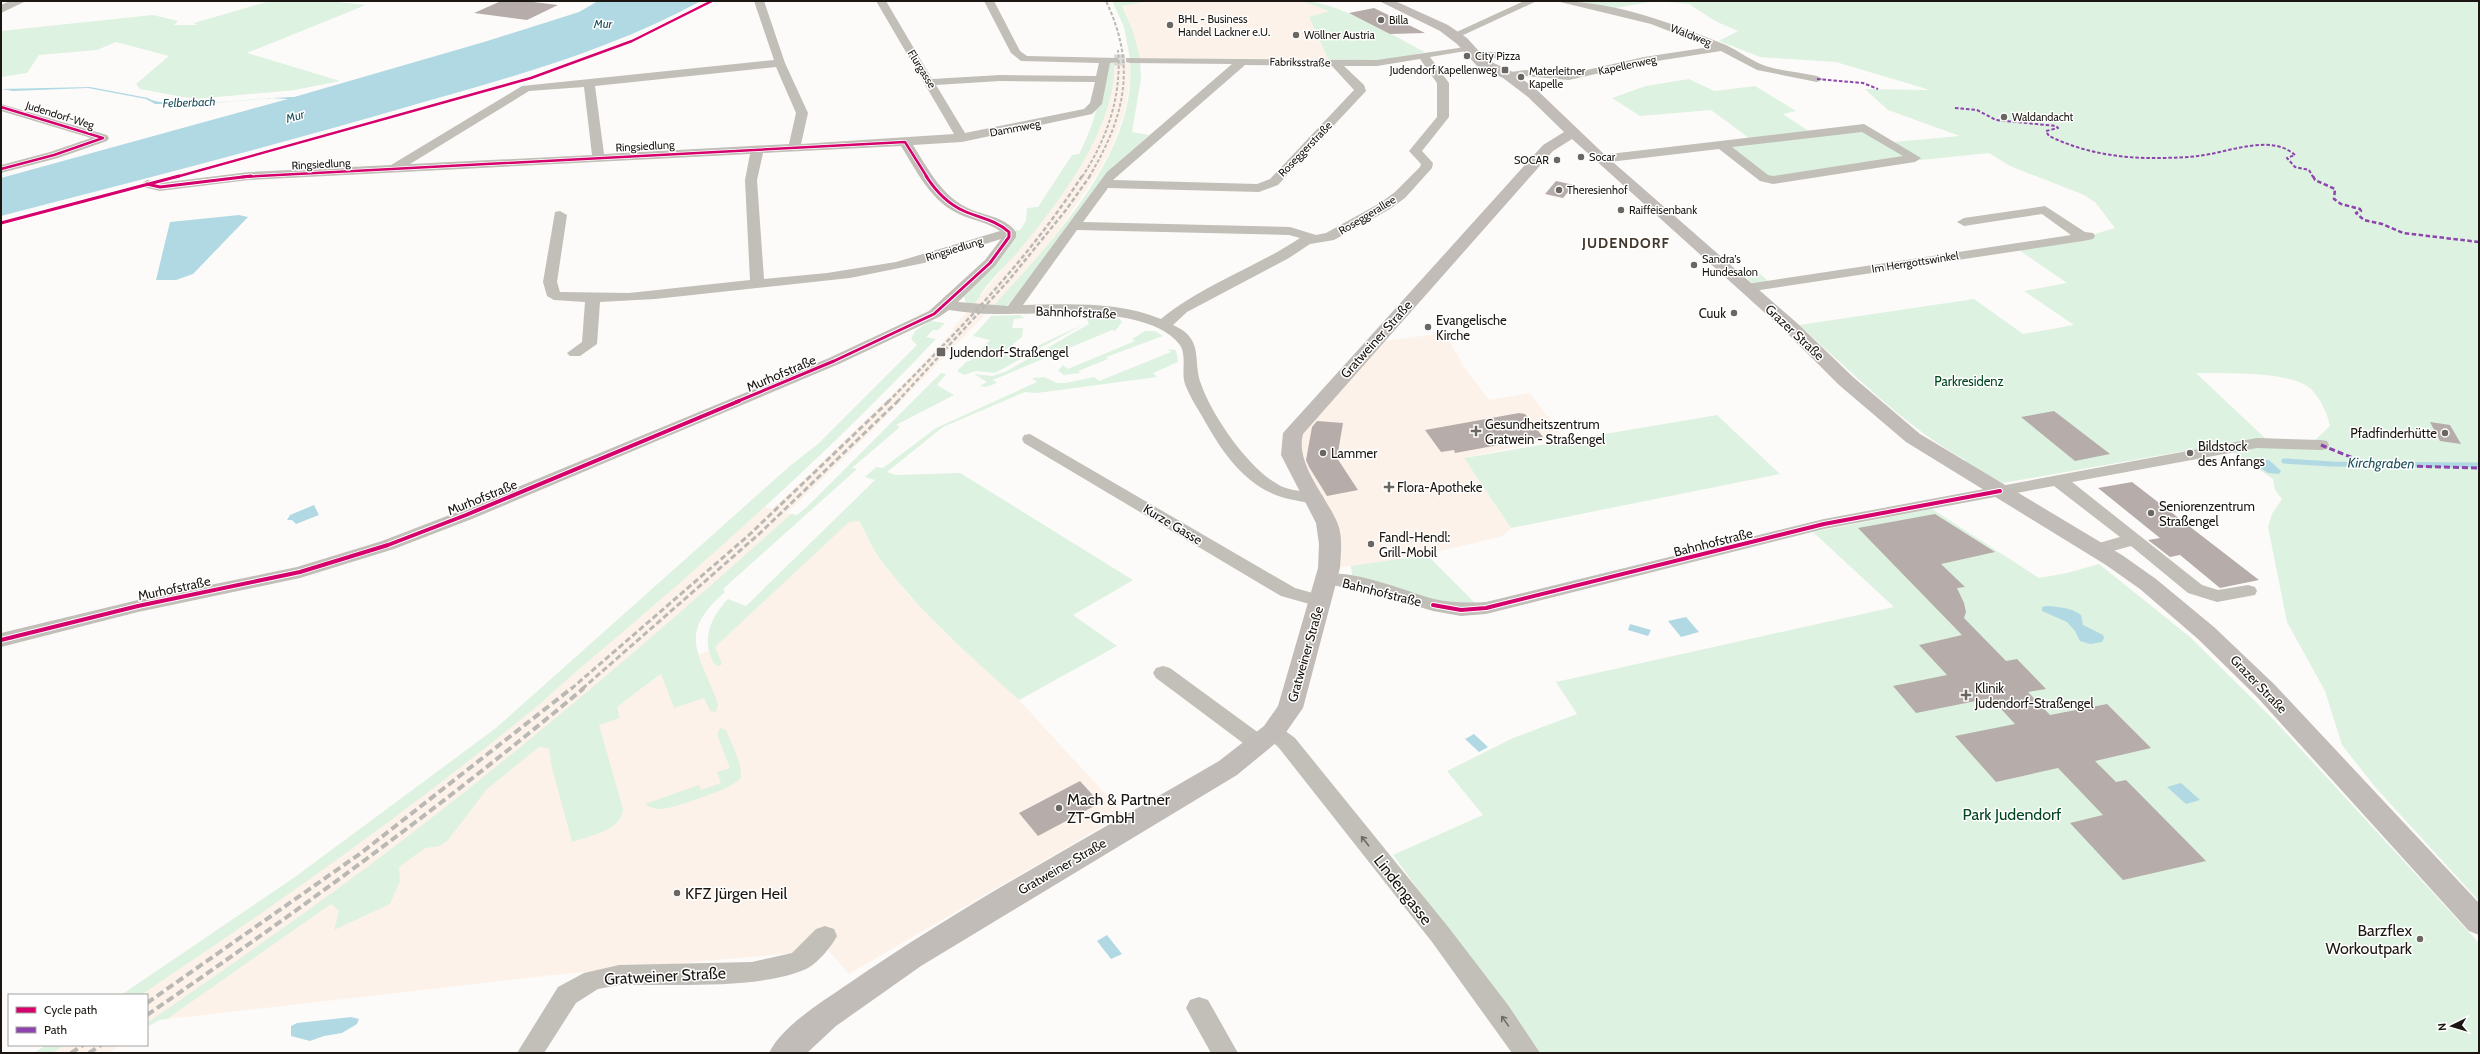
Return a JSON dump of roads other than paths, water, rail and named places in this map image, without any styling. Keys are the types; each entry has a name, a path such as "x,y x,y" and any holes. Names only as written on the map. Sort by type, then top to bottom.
{"main road":[{"name":"Grazer Straße","path":"1385,1 1433,22 1455,35 1482,63 1508,75 1539,98 1601,159 1747,288 1846,380 1913,438 2098,549 2148,584 2233,657 2479,923"},
{"name":"Gratweiner Straße","path":"785,1053 825,1017 910,957 1228,768 1266,738 1285,716 1295,696 1327,579 1330,560 1330,534 1323,514 1292,455 1291,440 1297,426 1548,148 1563,137 1573,133"}],"street":[{"path":"1,9 20,1"},
{"path":"759,1 780,63 802,112 794,148"},
{"name":"Flurgasse","path":"881,1 962,138"},
{"name":"Dammweg","path":"905,142 962,138 1088,112 1095,106 1100,79 1109,60 1025,59 1016,53 989,1"},
{"path":"1455,35 1532,1"},
{"name":"Waldweg","path":"1561,1 1620,12 1691,34 1723,48 1761,68 1817,79"},
{"name":"Kapellenweg","path":"1508,75 1525,73 1569,77 1644,60 1723,48"},
{"name":"Fabriksstraße","path":"1130,60 1387,62 1423,55 1471,51 1510,56"},
{"name":"Roseggerallee","path":"1162,326 1182,309 1313,238 1329,237 1385,206 1400,195 1426,168 1427,163 1415,151 1443,117 1443,83 1423,55"},
{"name":"Bahnhofstraße","path":"1012,310 1111,175 1243,61"},
{"name":"Roseggerstraße","path":"1105,184 1259,188 1274,182 1360,92 1360,87 1338,66 1337,62"},
{"name":"Ringsiedlung","path":"393,168 526,88 780,63"},
{"path":"930,82 1000,78 1100,79"},
{"name":"Ringsiedlung","path":"589,82 598,158"},
{"name":"Judendorf-Weg","path":"1,107 103,138 54,155 1,169"},
{"path":"1601,159 1864,128 1915,158 1773,180 1764,178 1722,145"},
{"name":"Ringsiedlung","path":"147,184 160,186 249,176 905,142 928,179 948,201 962,210 999,223 1008,232"},
{"path":"757,150 752,180 757,284"},
{"name":"Im Herrgottswinkel","path":"1747,288 2086,236 2045,210 1964,222"},
{"name":"Ringsiedlung","path":"560,214 550,282 554,296 593,297 795,281 903,263 941,254 1008,232"},
{"path":"1075,226 1290,231 1313,238"},
{"name":"Ringsiedlung","path":"947,304 1001,250 1006,243 1008,232"},
{"path":"575,353 589,344 593,297"},
{"path":"947,304 988,310 1012,310"},
{"name":"Murhofstraße","path":"1,640 138,606 300,572 388,545 466,515 834,361 892,335 947,304"},
{"name":"Bahnhofstraße","path":"1012,310 1111,312 1134,316 1162,326 1181,338 1189,350 1193,385 1239,462 1270,487 1291,494 1315,498"},
{"name":"Kurze Gasse","path":"1030,439 1288,592 1320,601"},
{"path":"2000,491 2257,443 2321,445"},
{"path":"2059,481 2134,539 2195,589 2217,596 2248,591"},
{"name":"Bahnhofstraße","path":"1327,579 1367,585 1433,605 1461,610 1486,608 1829,523 2000,491"},
{"path":"2098,549 2134,539"},
{"name":"Lindengasse","path":"1163,673 1266,738 1286,743 1357,830 1496,1008 1527,1053"},
{"name":"Gratweiner Straße","path":"530,1053 567,995 593,980 619,975 752,972 800,961 825,936"},
{"path":"1199,1008 1226,1053"}],"water":[{"name":"Mur","path":"598,1 701,1 665,19 592,50 517,75 202,164 1,216 1,178 288,99 272,98 294,97 484,42 579,12"},
{"path":"90,87 148,98 158,102 194,103 237,101 193,105 155,104 146,99 88,88 13,91 1,89"},
{"path":"239,215 248,217 193,274 176,280 156,280 170,222"},
{"path":"2249,458 2269,460 2281,471 2279,474 2268,473 2250,461"},
{"path":"314,505 319,515 296,524 292,520 287,520 290,515"},
{"path":"2042,607 2060,607 2077,612 2081,615 2083,625 2103,635 2104,638 2102,642 2090,644 2080,641 2075,631 2067,622 2042,611"},
{"path":"1686,617 1699,632 1681,637 1668,621"},
{"path":"1630,624 1651,630 1648,636 1628,630"},
{"path":"1474,734 1488,747 1479,752 1465,739"},
{"path":"2181,783 2200,800 2186,804 2167,787"},
{"path":"1107,935 1122,954 1111,959 1097,941"},
{"path":"351,1017 359,1019 357,1024 342,1033 324,1036 310,1041 291,1036 291,1026 297,1023"}],"waterway":[{"name":"Kirchgraben","path":"2284,461 2332,464 2479,465"}],"tunnel":[{"path":"1114,60 1130,60"}],"railway":[{"path":"1089,177 1111,133 1123,91 1124,69 1121,47 1116,25 1106,1"},
{"path":"1082,177 1099,148 1111,116 1118,84 1118,50"},
{"path":"889,401 991,294 1039,237 1082,176"},
{"path":"897,402 1009,280 1066,210 1090,176"},
{"path":"571,689 749,535 889,401"},
{"path":"582,689 759,534 897,402"},
{"path":"148,1002 361,853 572,688"},
{"path":"148,1014 259,937 424,816 584,688"},
{"path":"71,1053 82,1046"},
{"path":"89,1053 100,1046"}],"place":[{"name":"Billa","path":"1381,20"},
{"name":"BHL - Business Handel Lackner e.U.","path":"1170,25"},
{"name":"Wöllner Austria","path":"1296,35"},
{"name":"City Pizza","path":"1467,56"},
{"name":"Judendorf Kapellenweg","path":"1505,70"},
{"name":"Materleitner Kapelle","path":"1521,77"},
{"name":"Waldandacht","path":"2004,117"},
{"name":"Socar","path":"1581,157"},
{"name":"SOCAR","path":"1557,160"},
{"name":"Theresienhof","path":"1559,190"},
{"name":"Raiffeisenbank","path":"1621,210"},
{"name":"Sandra's Hundesalon","path":"1694,265"},
{"name":"Cuuk","path":"1734,313"},
{"name":"Evangelische Kirche","path":"1428,327"},
{"name":"Judendorf-Straßengel","path":"941,352"},
{"name":"Gesundheitszentrum Gratwein - Straßengel","path":"1476,431"},
{"name":"Pfadfinderhütte","path":"2445,433"},
{"name":"Lammer","path":"1323,453"},
{"name":"Bildstock des Anfangs","path":"2190,453"},
{"name":"Flora-Apotheke","path":"1389,487"},
{"name":"Seniorenzentrum Straßengel","path":"2151,513"},
{"name":"Fandl-Hendl: Grill-Mobil","path":"1371,544"},
{"name":"Klinik Judendorf-Straßengel","path":"1966,695"},
{"name":"Mach & Partner ZT-GmbH","path":"1059,808"},
{"name":"KFZ Jürgen Heil","path":"677,893"},
{"name":"Barzflex Workoutpark","path":"2420,939"}],"district":[{"name":"JUDENDORF","path":"1626,243"}],"water label":[{"name":"Felberbach","path":"189,102"}],"park label":[{"name":"Parkresidenz","path":"1969,381"},
{"name":"Park Judendorf","path":"2012,814"}]}
